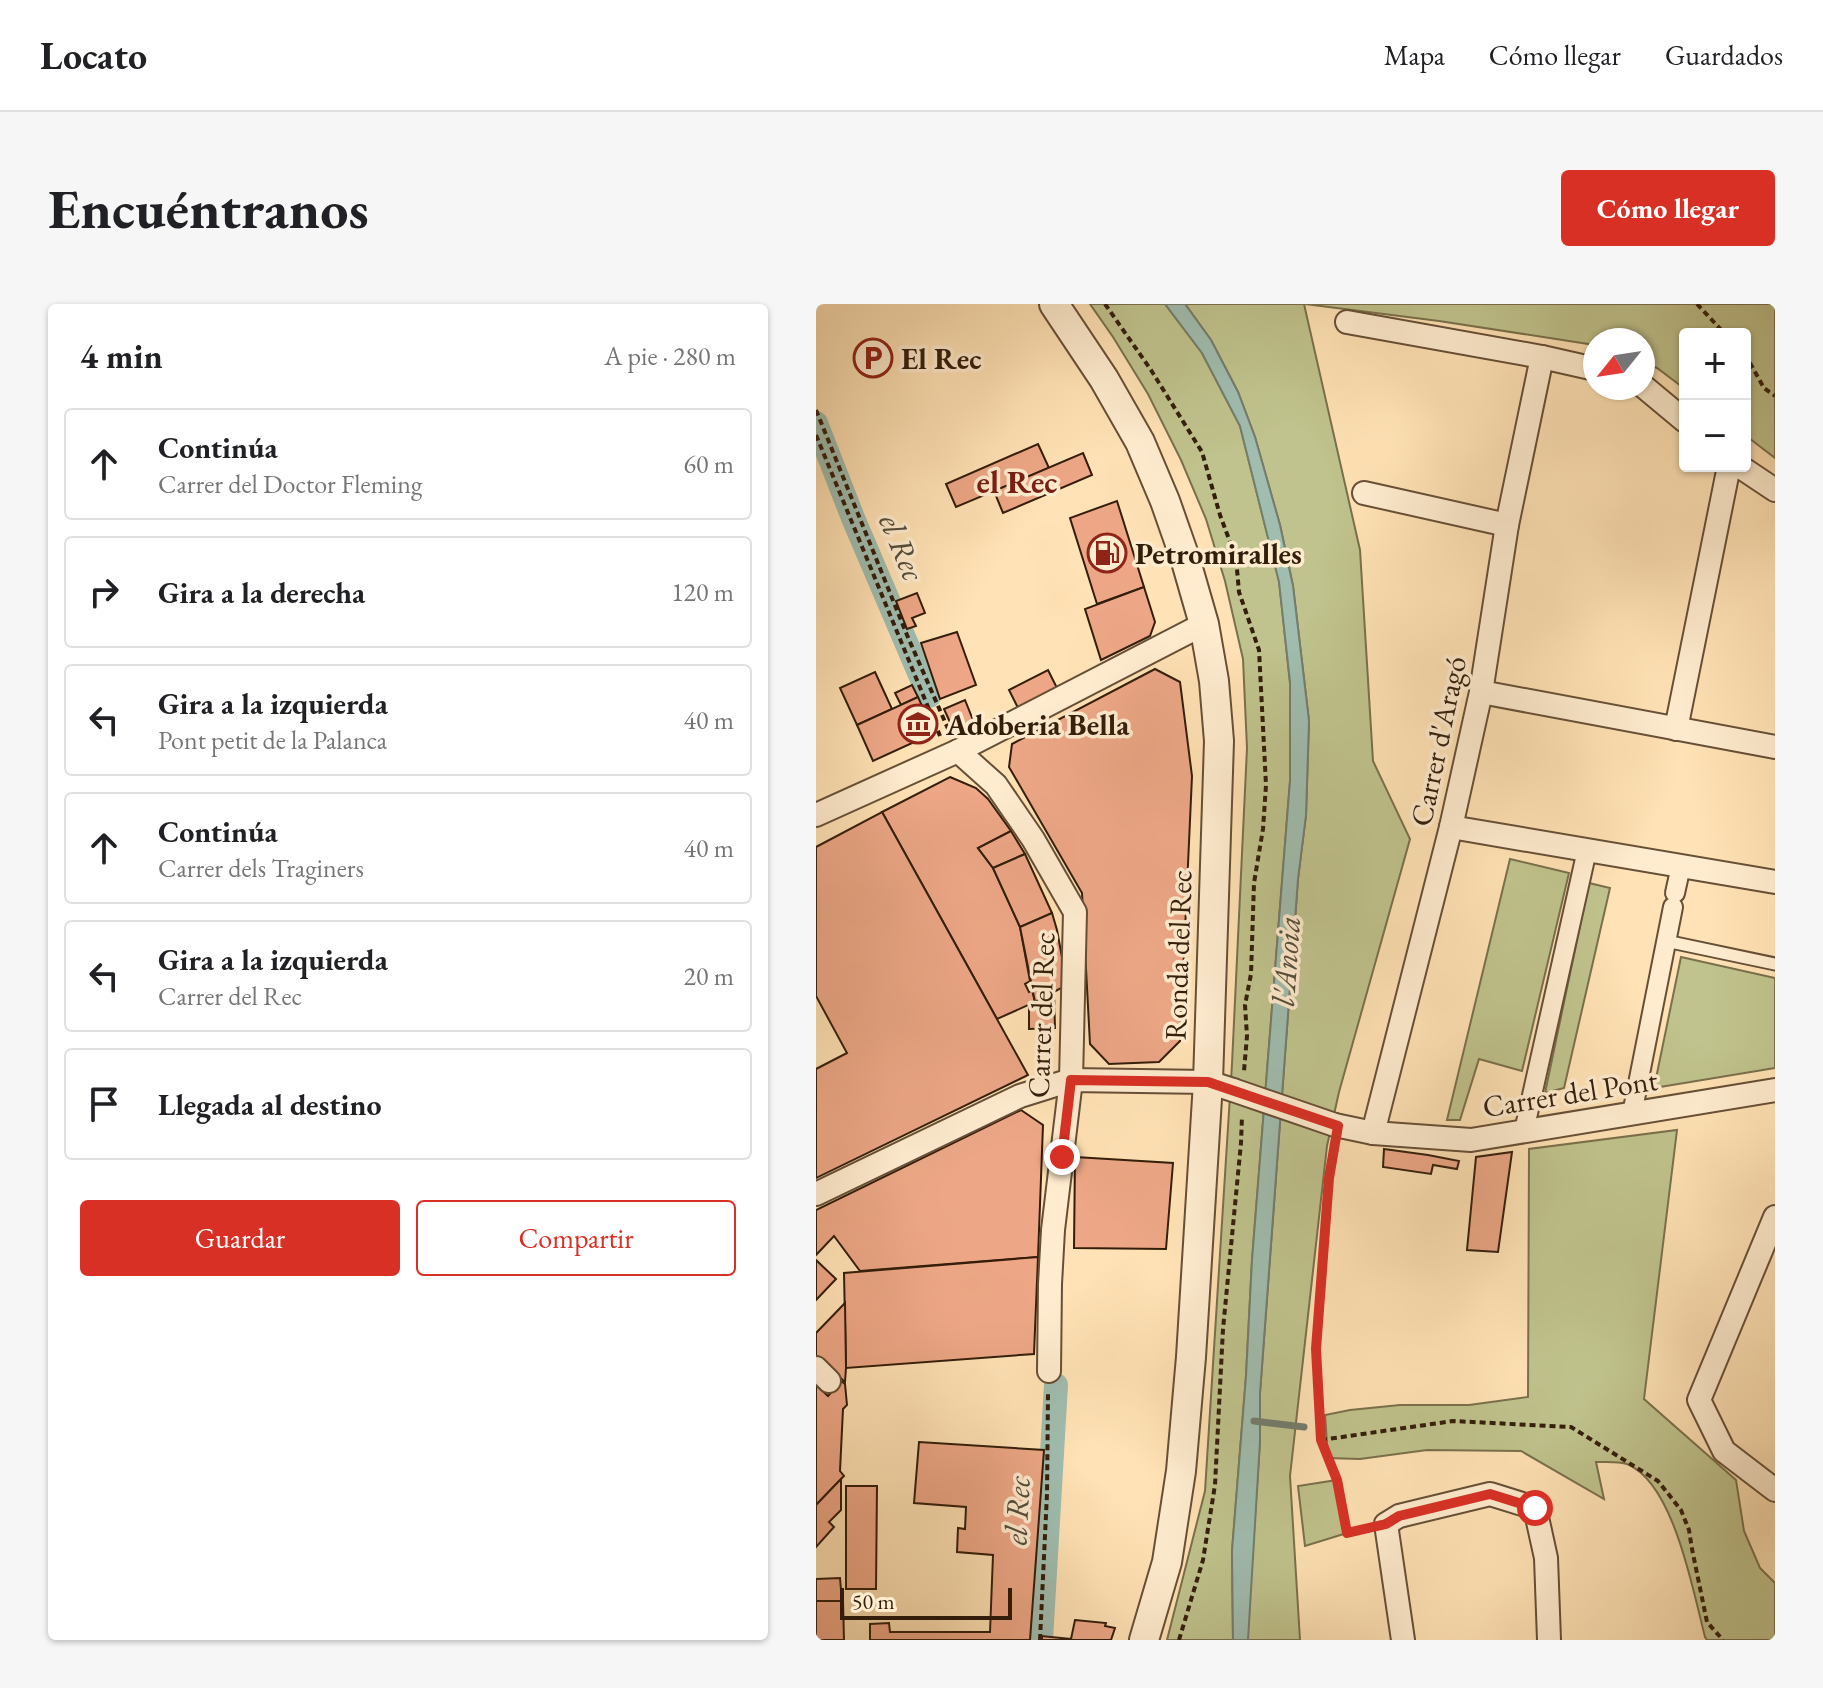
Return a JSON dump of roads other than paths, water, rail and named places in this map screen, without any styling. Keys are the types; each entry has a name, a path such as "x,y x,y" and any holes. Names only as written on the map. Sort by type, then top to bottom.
{"street":[{"name":"Ronda del Rec","path":"1054,304 1104,379 1140,442 1165,501 1204,624 1214,681 1219,741 1220,1086 1181,1471 1167,1562 1144,1640"},
{"path":"1347,322 1583,366"},
{"name":"Carrer d'Aragó","path":"1373,1133 1451,827 1481,692 1507,525 1542,357"},
{"path":"1655,396 1679,416"},
{"path":"1676,729 1728,472"},
{"path":"1748,472 1775,490"},
{"path":"1364,493 1507,525"},
{"path":"816,815 953,754 1204,624"},
{"path":"1481,692 1775,747"},
{"name":"Carrer del Rec","path":"953,754 996,785 1033,839 1075,912 1071,1080 1053,1230 1049,1371"},
{"path":"1451,827 1775,882"},
{"path":"1524,1131 1587,850"},
{"path":"1632,1114 1681,866"},
{"name":"Carrer del Pont","path":"816,1194 1020,1096 1071,1080 1220,1086 1337,1125 1373,1133 1471,1140 1775,1090"},
{"path":"1775,1217 1699,1400 1724,1451 1775,1490"},
{"path":"1403,1640 1386,1524 1399,1516 1490,1494 1535,1508 1546,1558 1549,1640"}],"lane":[{"path":"1666,941 1775,964"}],"water":[{"name":"l'Anoia","path":"1165,304 1185,304 1211,340 1238,392 1255,437 1280,525 1293,586 1309,721 1306,815 1298,879 1260,1393 1248,1640 1233,1640 1232,1551 1290,781 1290,682 1279,582 1240,426 1202,353"}],"waterway":[{"name":"el Rec","path":"816,423 929,696"},
{"name":"el Rec","path":"1041,1640 1056,1385"},
{"path":"1254,1421 1304,1427"}],"place":[{"name":"El Rec","path":"873,358"},
{"name":"Petromiralles","path":"1107,553"},
{"name":"Adoberia Bella","path":"918,724"}],"district":[{"name":"el Rec","path":"1017,482"}]}
